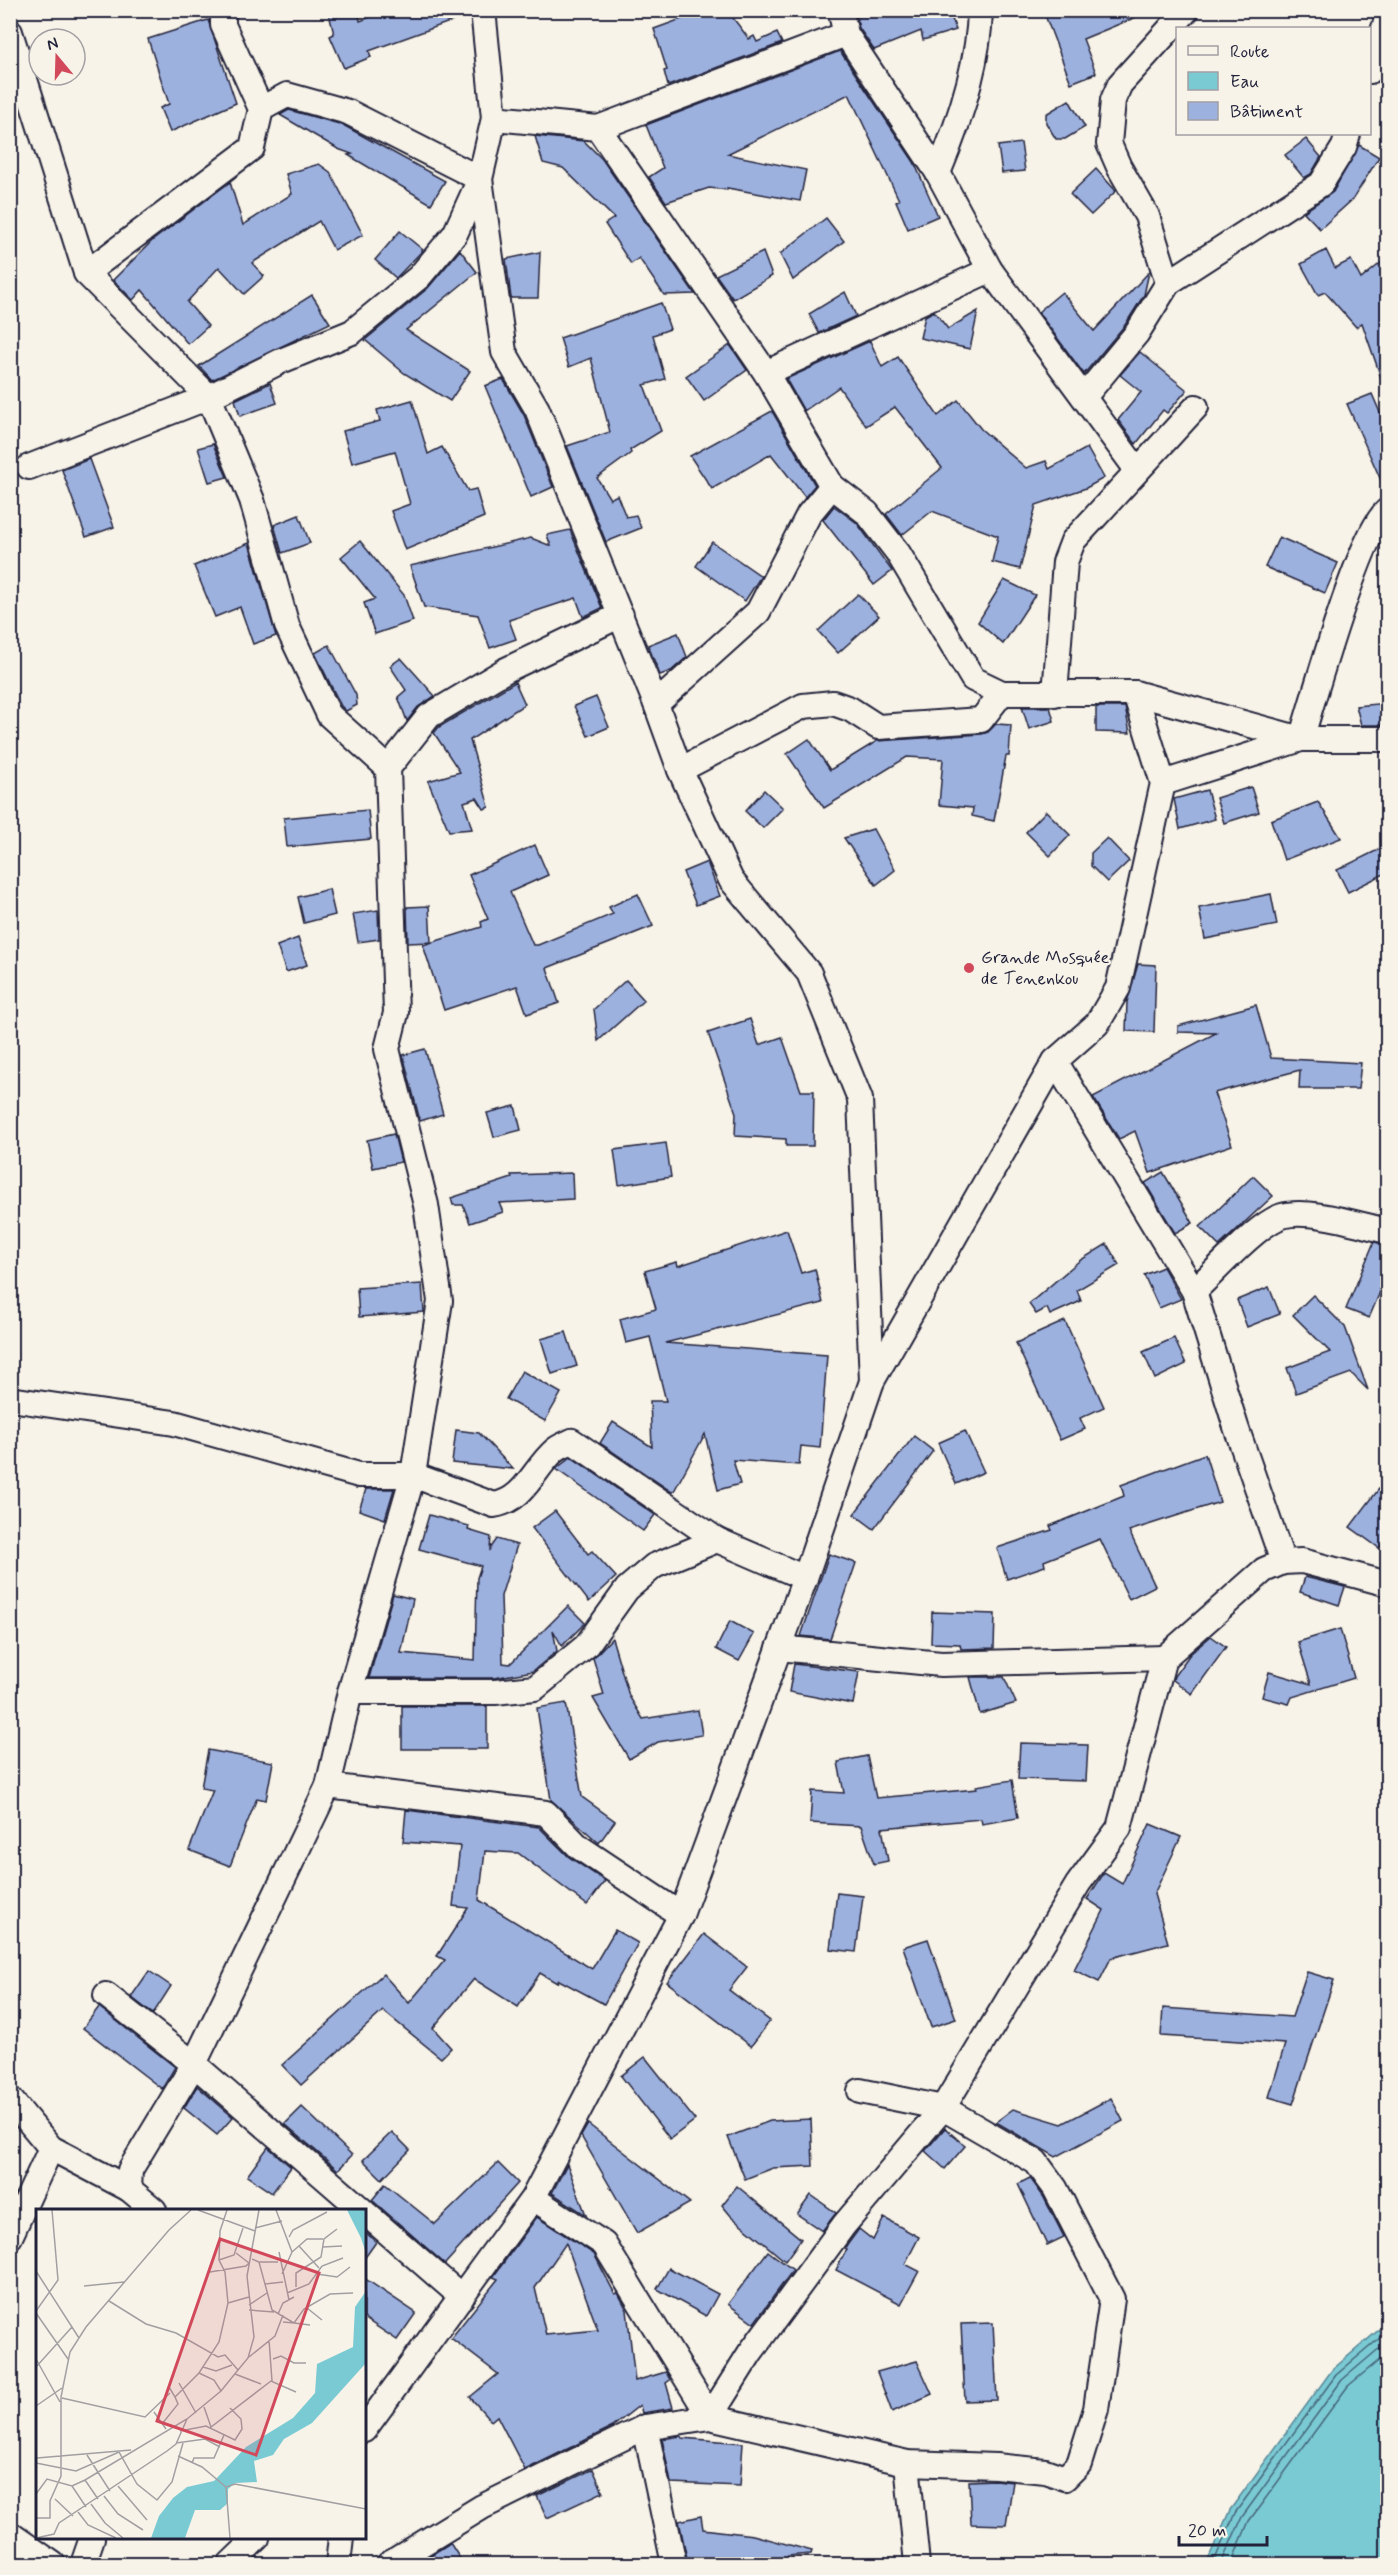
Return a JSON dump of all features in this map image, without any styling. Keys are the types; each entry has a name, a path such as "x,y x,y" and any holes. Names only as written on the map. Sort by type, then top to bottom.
{"street":[{"path":"86,273 252,148 261,109 223,25 223,10"},
{"path":"29,467 209,397 281,362 352,332 419,277 455,234 480,179 494,117 483,10"},
{"path":"840,10 846,34 938,173 990,270 1137,470"},
{"path":"938,173 960,111 979,35 980,10"},
{"path":"1168,282 1147,216 1119,167 1109,144 1113,99 1120,84 1187,10"},
{"path":"1371,68 1386,18"},
{"path":"10,32 86,273 209,397 252,500 287,626 329,715 388,768"},
{"path":"494,117 597,128 846,34"},
{"path":"261,109 287,95 348,112 480,179"},
{"path":"597,128 766,373 832,486 867,513 898,553 973,679 1002,693 1135,693 1301,739 1388,739"},
{"path":"1084,397 1137,333 1168,282 1321,184 1344,147 1348,135"},
{"path":"480,179 504,352 537,409 621,615 680,770 730,880 809,974 860,1099 872,1381"},
{"path":"766,373 990,270"},
{"path":"1056,694 1065,562 1073,541 1196,407"},
{"path":"656,704 758,612 809,514 832,486"},
{"path":"1301,739 1351,583 1374,525 1388,510"},
{"path":"129,2188 130,2170 194,2064 328,1786 350,1692 413,1475 440,1301 426,1205 387,1049 396,1014 388,768 429,716 506,670 621,615"},
{"path":"680,770 803,706 833,703 850,709 878,727 981,720 1002,693"},
{"path":"368,2426 533,2198 681,1916 805,1578 872,1381 1055,1061 1097,1024 1118,988 1163,783 1135,693"},
{"path":"1163,783 1301,739"},
{"path":"1055,1061 1194,1291 1236,1427 1283,1562"},
{"path":"1194,1291 1263,1227 1282,1216 1299,1214 1388,1231"},
{"path":"10,1399 174,1423 358,1475 413,1475 494,1505 507,1503 516,1497 555,1450 572,1441 717,1540 805,1578"},
{"path":"350,1692 495,1692 535,1688 586,1646 627,1588 654,1566 717,1540"},
{"path":"710,2417 750,2353 844,2224 943,2108 1078,1884 1119,1828 1164,1658 1264,1570 1283,1562 1302,1561 1388,1584"},
{"path":"779,1648 941,1664 1164,1658"},
{"path":"328,1786 546,1813 579,1847 681,1916"},
{"path":"106,1995 194,2064 361,2209"},
{"path":"389,2565 482,2507 645,2427 710,2417 907,2463 1045,2470 1065,2478 1079,2464 1096,2409 1112,2299 1055,2188 1036,2162 943,2108 860,2091"},
{"path":"10,2099 51,2148 129,2188 152,2209"},
{"path":"10,2237 51,2148"},
{"path":"533,2198 604,2244 710,2417"},
{"path":"366,2214 462,2297"},
{"path":"645,2427 674,2565"},
{"path":"907,2463 917,2565"},
{"path":"10,2534 53,2565"},
{"path":"83,2565 92,2539"},
{"path":"230,2565 256,2539"},
{"path":"338,2565 341,2539"}],"water":[{"path":"1387,2323 1387,2564 1206,2564 1230,2510 1332,2370"}],"building":[{"path":"328,10 358,10 360,21 390,10 469,10 469,15 369,51 371,57 344,68 330,36 334,34"},
{"path":"706,10 727,10 749,39 754,36 757,42 777,33 782,43 668,86 664,71 667,70 654,29"},
{"path":"855,10 966,10 966,13 952,19 956,30 923,40 921,31 874,50 859,28"},
{"path":"1043,10 1151,11 1083,39 1096,73 1071,83"},
{"path":"208,20 236,103 170,132 160,108 169,104 148,39"},
{"path":"840,51 914,162 938,216 908,229 896,201 899,200 849,94 727,154 806,170 800,201 727,188 727,190 709,188 666,202 649,177 663,168 646,125"},
{"path":"1069,100 1085,127 1065,139 1056,139 1046,123 1046,114"},
{"path":"289,110 343,125 445,181 431,204 348,155 352,154 338,149 280,115"},
{"path":"535,136 584,141 602,159 695,294 664,295 639,258 631,264 605,224 614,218 563,168 543,163"},
{"path":"1306,139 1321,157 1311,174 1304,178 1285,155"},
{"path":"1021,143 1025,171 1002,173 998,146"},
{"path":"1359,145 1379,157 1353,199 1320,229 1304,212 1333,192"},
{"path":"319,164 330,172 363,235 334,250 319,221 252,263 264,276 244,294 219,267 187,302 208,326 188,344 142,290 133,300 113,280 152,241 230,182 243,225 292,194 286,174"},
{"path":"1096,169 1116,191 1091,215 1070,194"},
{"path":"826,218 844,241 793,280 780,254"},
{"path":"400,231 423,250 396,278 375,260"},
{"path":"460,250 477,272 406,330 470,371 450,401 404,373 365,340 428,288"},
{"path":"1326,250 1335,268 1351,260 1361,279 1388,257 1388,385 1384,386 1362,323 1356,327 1325,292 1318,295 1301,264"},
{"path":"540,252 538,298 511,298 506,259"},
{"path":"763,252 772,276 733,299 716,275"},
{"path":"1149,272 1144,295 1125,325 1084,374 1038,312 1062,292 1094,331"},
{"path":"845,292 856,316 819,333 809,314"},
{"path":"312,295 330,323 212,380 199,366"},
{"path":"661,303 670,329 653,335 665,379 644,385 661,431 630,450 631,453 597,478 610,499 617,495 626,517 636,515 641,528 606,542 567,446 610,432 591,358 569,367 560,338"},
{"path":"934,311 948,329 978,311 970,349 920,338 925,316"},
{"path":"870,341 882,367 898,357 938,416 958,400 981,429 1026,468 1046,461 1049,469 1087,448 1104,478 1086,488 1036,505 1020,569 992,562 998,536 932,511 902,535 886,514 942,468 895,407 866,426 839,387 804,411 786,379"},
{"path":"730,345 747,370 704,401 686,376"},
{"path":"1140,352 1187,390 1167,413 1163,410 1136,444 1118,420 1141,392 1120,375"},
{"path":"503,379 524,415 553,487 531,497 485,386"},
{"path":"270,383 277,403 240,416 235,400"},
{"path":"1372,394 1388,431 1388,496 1347,404"},
{"path":"412,400 428,454 442,447 468,491 476,489 484,517 405,550 391,511 410,504 395,451 352,463 343,431 380,421 377,410"},
{"path":"772,411 815,485 805,497 771,454 712,489 690,456"},
{"path":"213,444 227,477 209,482 198,448"},
{"path":"89,459 114,527 86,537 62,470"},
{"path":"834,506 857,523 892,571 874,585 823,520"},
{"path":"299,515 310,543 282,553 274,525"},
{"path":"570,530 602,608 583,617 576,598 509,620 516,639 490,648 478,615 424,607 410,566 531,538 551,546 547,535"},
{"path":"1279,537 1338,563 1325,593 1265,567"},
{"path":"360,541 404,595 413,621 375,634 364,603 375,599 341,557"},
{"path":"712,542 761,576 745,601 696,566"},
{"path":"249,543 276,636 253,644 240,607 215,617 194,566"},
{"path":"1004,580 1035,595 1003,644 978,622"},
{"path":"858,594 879,616 838,653 818,631"},
{"path":"678,633 687,657 671,671 660,675 648,645"},
{"path":"329,645 356,695 357,705 346,711 341,706 315,653"},
{"path":"401,658 435,696 418,707 407,721 398,697 406,690 390,666"},
{"path":"515,682 525,704 470,740 489,807 484,809 477,798 464,802 472,829 449,831 428,781 460,772 434,733 439,727"},
{"path":"596,697 609,727 588,736 574,706"},
{"path":"1388,703 1388,725 1361,725 1356,706"},
{"path":"1022,707 1050,707 1054,721 1029,729"},
{"path":"1096,707 1125,707 1130,733 1096,732"},
{"path":"996,724 1011,725 1009,756 1006,756 994,821 972,816 973,808 939,805 943,759 907,757 824,808 787,754 809,739 830,770 877,741 982,734 988,732"},
{"path":"1251,787 1259,812 1224,823 1216,798"},
{"path":"764,790 783,808 763,828 745,811"},
{"path":"1207,790 1215,819 1180,829 1174,799"},
{"path":"1318,802 1341,838 1284,860 1271,820"},
{"path":"368,810 371,839 287,847 284,818"},
{"path":"1046,811 1070,835 1050,856 1026,832"},
{"path":"873,829 895,870 876,885 844,838"},
{"path":"1107,838 1129,861 1107,882 1091,866 1091,853"},
{"path":"535,845 548,875 510,892 533,945 538,945 613,914 609,907 638,894 653,926 547,968 559,1003 527,1014 517,986 444,1010 423,945 482,927 481,922 488,919 469,875"},
{"path":"1388,845 1388,872 1348,892 1337,870"},
{"path":"707,862 720,896 696,905 683,872"},
{"path":"329,889 335,915 304,923 298,897"},
{"path":"1271,894 1277,925 1205,939 1199,908"},
{"path":"429,906 431,942 408,943 407,907"},
{"path":"378,910 379,939 358,942 353,914"},
{"path":"298,938 307,965 286,972 277,946"},
{"path":"1138,964 1156,965 1154,1032 1126,1031 1127,1002"},
{"path":"626,980 644,1000 598,1041 594,1009"},
{"path":"1256,1005 1271,1058 1361,1063 1358,1089 1299,1089 1300,1070 1214,1093 1232,1145 1150,1173 1135,1131 1119,1139 1093,1097 1216,1033 1178,1032 1178,1026"},
{"path":"750,1019 759,1045 782,1037 801,1091 814,1091 813,1146 786,1146 786,1139 735,1136 736,1113 708,1033"},
{"path":"425,1049 443,1114 420,1121 403,1055"},
{"path":"515,1106 521,1130 494,1137 487,1113"},
{"path":"394,1134 401,1162 373,1168 367,1140"},
{"path":"666,1143 671,1177 619,1185 614,1150"},
{"path":"1163,1172 1193,1223 1175,1233 1145,1183"},
{"path":"572,1173 573,1199 499,1203 503,1212 470,1223 463,1205 453,1205 451,1198 512,1178 511,1175"},
{"path":"1253,1176 1273,1196 1219,1246 1200,1227"},
{"path":"787,1230 801,1273 815,1269 823,1303 665,1343 827,1355 820,1448 801,1446 799,1465 733,1460 740,1484 718,1490 705,1434 672,1492 600,1443 613,1422 652,1447 650,1401 666,1401 650,1337 626,1343 620,1319 656,1309 645,1271 677,1262 678,1266"},
{"path":"1374,1242 1388,1245 1388,1273 1369,1318 1346,1309"},
{"path":"1107,1244 1119,1265 1077,1290 1081,1301 1050,1315 1047,1308 1036,1314 1029,1304 1079,1261"},
{"path":"1163,1267 1181,1299 1159,1308 1144,1275"},
{"path":"422,1284 424,1312 359,1317 357,1288"},
{"path":"1269,1287 1280,1314 1247,1327 1237,1300"},
{"path":"1313,1295 1345,1327 1368,1390 1351,1373 1296,1393 1287,1368 1330,1352 1293,1315"},
{"path":"1065,1321 1104,1407 1080,1418 1085,1429 1060,1440 1016,1343"},
{"path":"566,1332 577,1366 552,1374 541,1339"},
{"path":"1174,1338 1186,1364 1155,1379 1143,1352"},
{"path":"522,1371 561,1393 545,1421 506,1399"},
{"path":"456,1430 479,1433 513,1469 452,1463"},
{"path":"965,1431 984,1472 956,1484 938,1443"},
{"path":"914,1436 933,1451 874,1529 854,1514"},
{"path":"1205,1454 1220,1502 1129,1531 1155,1586 1129,1599 1100,1539 1044,1561 1045,1566 1007,1579 997,1548 1052,1530 1050,1526 1124,1496 1121,1485"},
{"path":"571,1457 655,1515 643,1531 556,1469"},
{"path":"1388,1477 1388,1536 1379,1548 1350,1527"},
{"path":"366,1489 394,1489 385,1519 359,1510"},
{"path":"555,1511 588,1554 592,1551 616,1577 589,1602 532,1528"},
{"path":"429,1515 469,1526 468,1530 491,1537 490,1549 497,1539 517,1545 501,1596 503,1663 510,1664 568,1606 585,1623 562,1646 553,1630 557,1651 533,1671 494,1678 369,1678 393,1594 413,1599 401,1653 475,1660 477,1578 481,1566 419,1549"},
{"path":"829,1554 856,1563 830,1639 801,1636"},
{"path":"1305,1577 1345,1587 1339,1605 1300,1592"},
{"path":"932,1612 995,1614 994,1648 961,1649 960,1644 931,1643"},
{"path":"730,1621 754,1634 739,1661 716,1649"},
{"path":"1340,1629 1354,1678 1292,1697 1289,1704 1262,1697 1269,1672 1311,1684 1298,1642"},
{"path":"1211,1636 1226,1647 1192,1694 1173,1680 1174,1676 1190,1654"},
{"path":"612,1638 629,1696 643,1719 698,1710 702,1735 658,1742 629,1759 593,1698 604,1695 593,1658"},
{"path":"794,1664 859,1672 853,1704 789,1692"},
{"path":"970,1677 1004,1677 1016,1703 980,1714"},
{"path":"566,1703 582,1797 615,1821 599,1843 551,1800 537,1708"},
{"path":"402,1706 487,1706 487,1749 402,1749"},
{"path":"1020,1743 1088,1745 1086,1781 1018,1779"},
{"path":"208,1750 273,1762 266,1800 257,1798 230,1866 189,1850 213,1790 201,1788"},
{"path":"867,1756 876,1798 977,1789 976,1786 1012,1780 1018,1818 982,1824 981,1819 882,1828 888,1861 874,1864 861,1826 810,1823 812,1791 844,1793 838,1762"},
{"path":"406,1810 539,1827 569,1857 605,1881 587,1905 518,1853 485,1851 479,1900 592,1969 615,1930 638,1943 604,2004 559,1980 557,1983 540,1973 518,2007 474,1979 433,2028 451,2048 441,2058 383,2011 301,2085 282,2065 383,1974 409,2003 445,1960 437,1956 468,1908 453,1906 460,1846 403,1842"},
{"path":"1150,1824 1181,1837 1154,1894 1168,1943 1111,1958 1099,1982 1074,1970 1104,1910 1087,1899 1104,1873 1122,1884"},
{"path":"837,1893 863,1896 856,1952 830,1949"},
{"path":"704,1934 747,1967 729,1990 770,2021 751,2046 667,1982"},
{"path":"928,1939 956,2019 931,2027 903,1947"},
{"path":"149,1971 171,1986 153,2014 131,1997"},
{"path":"1307,1972 1334,1980 1293,2104 1269,2097 1285,2044 1161,2036 1163,2008 1292,2017"},
{"path":"99,2007 175,2067 162,2089 83,2028"},
{"path":"645,2057 695,2120 670,2139 621,2076"},
{"path":"197,2086 233,2117 217,2135 184,2108"},
{"path":"1111,2098 1123,2121 1056,2157 996,2122 1013,2109 1062,2124"},
{"path":"302,2107 352,2155 338,2170 285,2124"},
{"path":"811,2119 813,2166 773,2168 745,2179 728,2137 770,2121"},
{"path":"588,2124 690,2203 637,2233 581,2136"},
{"path":"945,2128 965,2146 945,2169 925,2151"},
{"path":"392,2132 410,2150 382,2179 363,2160"},
{"path":"268,2147 291,2167 272,2193 247,2176"},
{"path":"498,2163 518,2183 445,2264 372,2200 385,2184 435,2224"},
{"path":"567,2164 586,2215 552,2193"},
{"path":"1030,2178 1043,2196 1064,2237 1047,2245 1018,2184"},
{"path":"737,2186 801,2239 785,2261 731,2216 722,2205"},
{"path":"811,2195 836,2213 822,2231 797,2214"},
{"path":"537,2217 594,2254 615,2294 618,2293 627,2310 635,2381 666,2372 670,2380 666,2383 673,2408 642,2413 640,2405 612,2427 525,2470 497,2416 491,2421 470,2397 498,2374 451,2338 498,2279 493,2277","holes":["566,2243 598,2330 546,2335 535,2288"]},
{"path":"884,2218 919,2237 905,2264 919,2271 901,2304 836,2270 847,2249 845,2248 859,2229 873,2240"},
{"path":"366,2233 376,2242 366,2256"},
{"path":"768,2251 793,2270 754,2323 728,2304"},
{"path":"669,2268 718,2294 706,2316 657,2289"},
{"path":"366,2279 416,2313 397,2340 366,2319"},
{"path":"993,2323 997,2400 965,2401 961,2324"},
{"path":"917,2361 932,2394 892,2412 877,2372"},
{"path":"681,2436 682,2438 743,2443 740,2486 671,2483 662,2439"},
{"path":"593,2469 603,2492 547,2518 537,2496"},
{"path":"969,2481 1013,2482 1006,2525 971,2524"},
{"path":"701,2516 703,2529 753,2535 812,2551 811,2554 788,2556 786,2565 760,2565 762,2558 688,2563 679,2521"},
{"path":"450,2543 464,2565 415,2565"}],"place":[{"name":"Grande Mosquée de Tenenkou","path":"969,968"}]}
